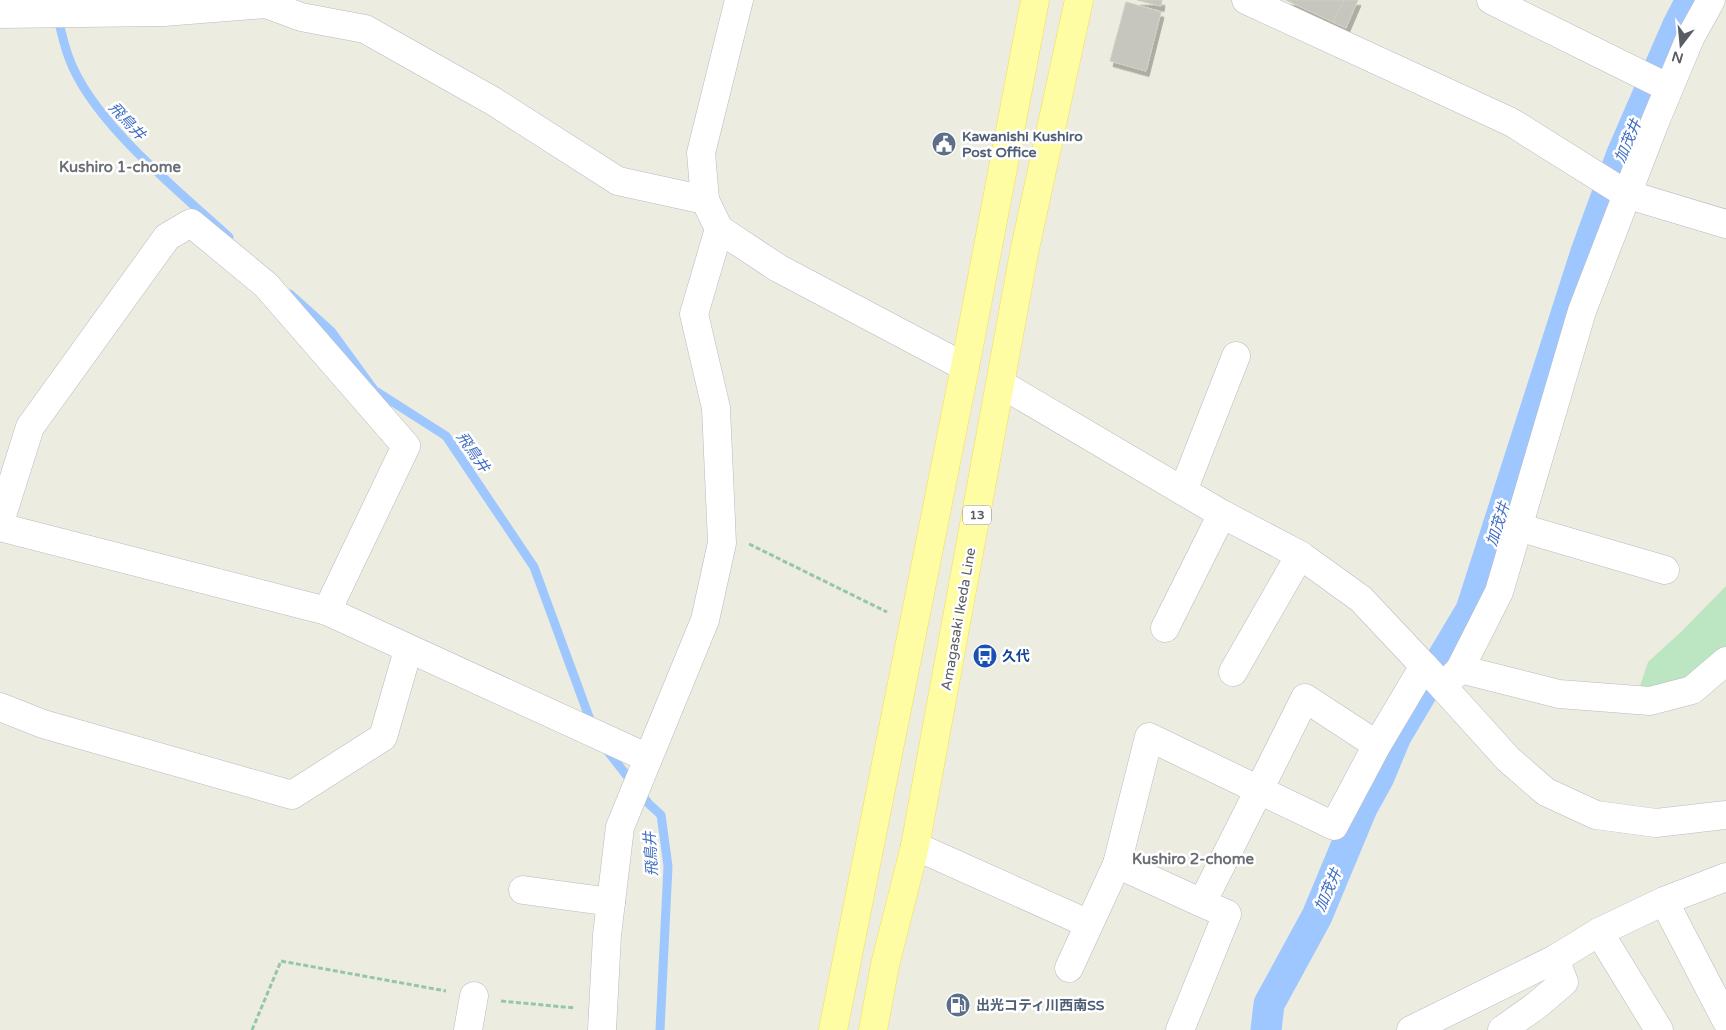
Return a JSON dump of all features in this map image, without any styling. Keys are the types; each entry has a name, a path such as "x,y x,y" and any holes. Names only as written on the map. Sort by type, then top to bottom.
{"main road":[{"path":"833,1030 965,367 1035,0"},
{"name":"Amagasaki Ikeda Line","path":"873,1030 885,965 915,846 1024,253 1079,0"}],"street":[{"path":"1246,0 1511,122 1626,194 1726,224"},
{"path":"1491,0 1669,88"},
{"path":"1451,678 1499,592 1582,311 1626,194 1669,88 1690,38 1711,0"},
{"path":"734,1 701,153 704,200 720,229 778,268 965,367"},
{"path":"0,14 266,2 301,17 365,29 493,101 618,180 704,200"},
{"path":"0,522 30,427 167,237 191,223 266,285 406,446 327,611"},
{"path":"602,1020 611,902 620,828 705,620 722,543 716,408 694,314 720,229"},
{"path":"1183,491 1236,356"},
{"path":"1001,384 1222,514 1300,555 1362,599 1424,666 1451,678 1559,694 1650,701 1692,690 1726,661"},
{"path":"1165,628 1222,514"},
{"path":"0,527 327,611 408,650 648,758"},
{"path":"1518,527 1665,570"},
{"path":"1233,672 1300,555"},
{"path":"0,706 43,724 292,795 383,737 408,650"},
{"path":"1069,968 1117,864 1149,737 1334,826 1377,745 1424,666"},
{"path":"1451,678 1508,759 1546,792 1596,816 1656,823 1726,816"},
{"path":"1202,903 1305,698 1377,745"},
{"path":"915,846 1088,924"},
{"path":"1117,864 1227,914 1180,1030"},
{"path":"1411,1030 1555,958 1599,932 1664,901 1726,877"},
{"path":"524,890 611,902"},
{"path":"1664,901 1726,1020"},
{"path":"1599,932 1659,1030"},
{"path":"1502,1030 1537,1005 1564,982 1555,958"},
{"path":"468,1030 474,996"}],"path":[{"path":"722,530 888,613"},
{"path":"252,1030 281,961 602,1020"}],"green space":[{"path":"1726,586 1726,651 1712,670 1657,689 1640,686 1648,662 1681,632"}],"building":[{"path":"1137,0 1162,0 1161,6"},
{"path":"1286,0 1344,0 1333,22"},
{"path":"1344,0 1358,0 1346,28 1333,22"},
{"path":"1126,2 1161,12 1146,71 1110,61"}],"waterway":[{"name":"加茂井","path":"1266,1030 1269,1004 1317,916 1362,808 1379,777 1396,736 1471,610 1586,252 1621,156 1678,25 1691,0"},
{"name":"飛鳥井","path":"58,18 69,58 80,82 97,106 117,131 162,177 229,237"},
{"name":"飛鳥井","path":"290,294 331,331 374,390 446,436 534,567 592,725"},
{"name":"飛鳥井","path":"606,749 649,804 661,815 668,866 660,1030"}],"place":[{"name":"Kawanishi Kushiro Post Office","path":"944,144"},
{"name":"久代","path":"985,656"},
{"name":"出光コティ川西南SS","path":"958,1005"}],"district":[{"name":"Kushiro 1-chome","path":"120,167"},
{"name":"Kushiro 2-chome","path":"1193,859"}]}
